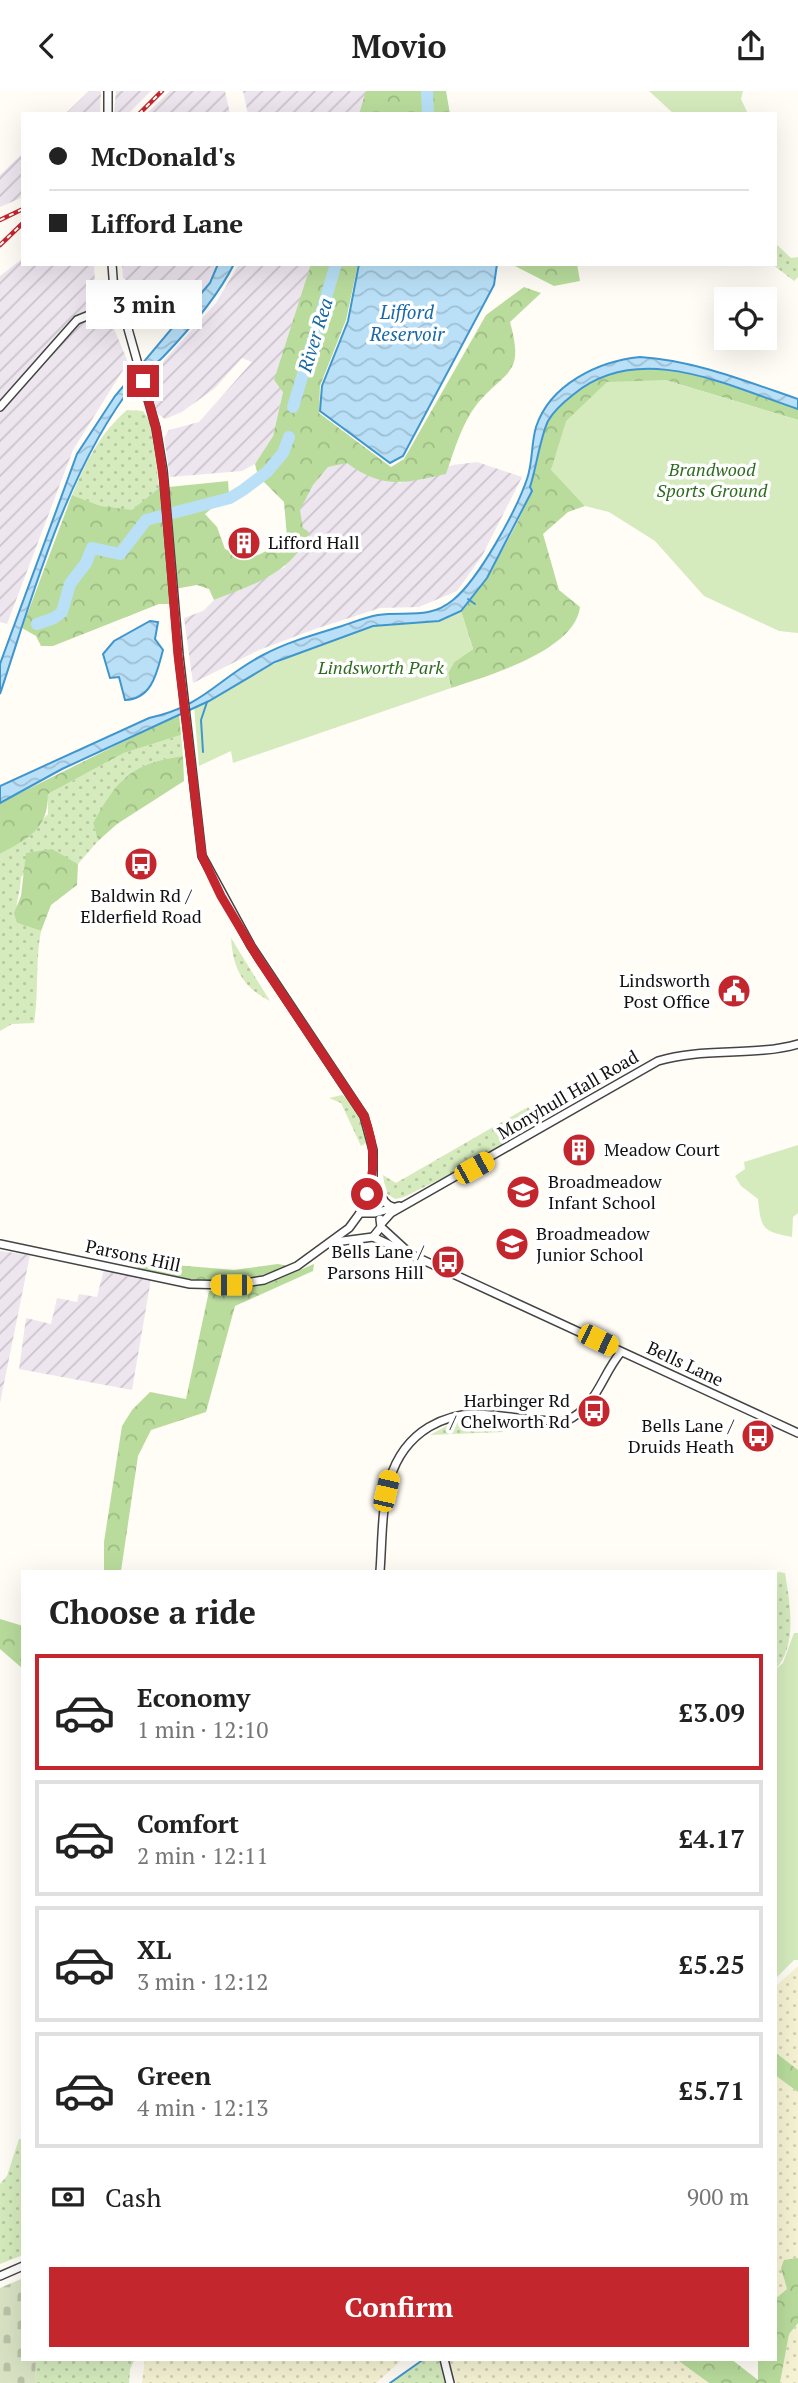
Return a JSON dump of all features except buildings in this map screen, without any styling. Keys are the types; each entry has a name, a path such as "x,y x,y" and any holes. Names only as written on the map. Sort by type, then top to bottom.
{"street":[{"path":"108,91 108,112"},
{"path":"113,266 114,291 108,298 109,307 122,311 128,306 128,297 124,291 114,291"},
{"path":"0,407 77,320 109,307"},
{"path":"122,311 156,428 163,470 201,848 208,872 261,962 364,1116 373,1150 374,1212 382,1225 373,1237 362,1238 353,1224 373,1180"},
{"name":"Monyhull Hall Road","path":"374,1212 406,1204 465,1174 658,1061 679,1055 758,1052 798,1044"},
{"path":"373,1180 387,1205 393,1207"},
{"name":"Monyhull Hall Road","path":"382,1225 406,1204"},
{"path":"360,1213 374,1212"},
{"name":"Parsons Hill","path":"1,1244 190,1284 220,1285 255,1282 280,1274 297,1266 353,1224"},
{"name":"Bells Lane","path":"382,1225 408,1252"},
{"name":"Bells Lane","path":"373,1237 798,1433"},
{"name":"Parsons Hill","path":"332,1242 362,1238"},
{"path":"380,1570 390,1476 399,1455 418,1434 444,1419 473,1414 566,1421 579,1414 592,1400 621,1352"},
{"path":"0,2276 21,2267"},
{"path":"444,2361 450,2383"}],"shaded area":[{"path":"89,91 101,91 100,112 67,112"},
{"path":"116,91 151,91 130,112 114,112"},
{"path":"170,91 225,91 230,112 148,112"},
{"path":"243,91 367,91 360,112 248,112"},
{"path":"21,155 21,198 0,207 0,175"},
{"path":"21,260 21,266 94,266 95,284 128,362 73,450 7,624 0,622 0,276"},
{"path":"122,266 217,266 210,283 182,317 123,278"},
{"path":"238,266 312,266 273,436 255,464 242,471 170,477 164,438 169,430 199,422 252,362 242,358 215,388 182,412 165,419 154,411 150,376 216,303"},
{"path":"312,445 400,483 453,465 477,462 522,477 482,556 457,591 419,607 380,608 315,629 259,650 193,683 184,618 203,611 214,600 285,567 288,526"},
{"path":"0,1251 30,1255 0,1403"},
{"path":"104,1269 151,1279 132,1390 19,1369 26,1318 51,1324 57,1298 77,1302 79,1294 97,1297"},
{"path":"798,1966 798,2070 777,2054 777,1985"},
{"path":"777,2076 798,2092 798,2258 781,2268 787,2289 777,2297"},
{"path":"798,2323 798,2383 780,2383 789,2334"},
{"path":"145,2361 401,2361 376,2383 142,2383"},
{"path":"450,2361 679,2361 709,2383 456,2383"}],"green space":[{"path":"366,91 446,91 450,112 360,112"},
{"path":"649,91 743,91 741,99 747,112 672,112"},
{"path":"777,245 791,258 798,257 798,277 794,281 775,266 777,266"},
{"path":"310,266 358,266 346,320 320,386 319,413 391,467 404,459 486,315 524,287 541,293 510,322 514,340 514,362 504,377 477,404 467,420 446,474 395,482 372,477 347,463 328,467 313,485 300,510 303,528 309,532 293,558 282,568 256,583 214,600 209,589 197,585 169,590 170,604 159,604 53,646 41,646 36,636 22,628 72,495 101,506 132,510 159,488 228,481 229,494 205,514 217,527 225,549 244,556 258,555 287,537 284,502 258,476 255,464 273,436 283,392 274,380"},
{"path":"515,266 577,266 580,281 554,286"},
{"path":"632,367 674,371 716,381 798,409 798,420 665,380 551,469 585,506 568,512 543,534 559,590 580,607 574,623 563,637 546,649 506,669 451,688 448,673 454,662 473,649 461,611 492,568 525,507 532,491 530,487 542,440 553,413 582,386"},
{"name":"Brandwood Sports Ground","path":"665,380 798,420 798,633 779,631 704,596 655,541 609,512 585,506 551,470 566,421 607,382"},
{"path":"127,410 143,411 152,424 159,488 132,511 101,506 72,495 94,449"},
{"name":"Lindsworth Park","path":"461,611 473,649 454,662 448,673 451,688 233,763 231,751 199,766 194,707 280,661 325,642 372,626 436,620"},
{"path":"179,714 181,735 124,753 48,794 45,816 35,831 0,854 0,803"},
{"path":"181,735 183,756 151,763 138,769 110,795 93,823 98,841 78,864 52,850 21,877 17,923 41,931 34,1023 12,1024 0,1031 0,854 20,842 48,814 48,794 124,753"},
{"path":"183,756 184,781 117,824 98,841 93,823 119,784 138,769 151,763"},
{"path":"52,849 78,864 77,885 51,905 41,931 17,923 14,913 21,896 26,853"},
{"path":"231,938 270,1001 252,989 241,975 234,959"},
{"path":"342,1095 352,1104 361,1123 366,1143 361,1146 341,1103 329,1098"},
{"path":"528,1107 539,1123 475,1162 404,1197 395,1199 386,1193 383,1175 396,1183"},
{"path":"798,1145 798,1213 793,1217 792,1237 774,1233 765,1227 760,1217 758,1199 741,1186 735,1176 745,1169 744,1162"},
{"path":"140,1262 234,1270 278,1264 288,1266 251,1278 213,1281 137,1270"},
{"path":"314,1264 313,1271 235,1306 206,1412 151,1430 138,1456 121,1570 104,1570 104,1542 122,1426 132,1410 150,1392 186,1399 209,1291 267,1284"},
{"path":"469,1419 501,1421 503,1432 430,1435 452,1423"},
{"path":"777,1572 785,1573 789,1598 790,1637 777,1667"},
{"path":"0,1619 21,1625 21,1667 0,1649"},
{"path":"794,1633 798,1633 798,1960 794,1960 777,1977 777,1668 783,1663"},
{"path":"777,2054 798,2070 798,2092 777,2076"},
{"path":"21,2139 21,2256 0,2264 0,2184 7,2176"},
{"path":"798,2258 798,2323 789,2334 780,2383 709,2383 679,2361 734,2361 758,2380 758,2361 777,2361 777,2297 787,2289 781,2268 784,2260"},
{"path":"21,2279 21,2361 36,2361 35,2383 0,2383 0,2288"},
{"path":"36,2361 134,2361 130,2369 129,2383 35,2383"},
{"path":"421,2361 440,2361 446,2383 390,2383"}],"water":[{"path":"217,266 233,266 192,325 163,357 135,382 90,454 55,532 0,694 0,664 77,454 115,396 210,283"},
{"name":"Lifford Reservoir","path":"359,266 497,266 494,285 403,456 390,463 320,411 322,386 348,321"},
{"path":"640,357 680,362 740,379 798,399 798,409 743,389 684,373 655,369 627,370 600,378 574,394 556,409 548,421 530,487 532,491 487,578 461,611 439,621 373,626 275,662 209,701 62,769 0,803 0,786 149,718 184,706 272,650 369,617 417,614 435,610 453,600 474,577 496,544 522,493 529,473 536,427 552,398 578,377 593,370 624,359"},
{"path":"150,621 158,622 155,639 163,650 158,667 152,683 142,695 125,700 119,677 110,678 103,654 114,641"}],"waterway":[{"name":"River Rea","path":"427,91 428,112"},
{"name":"River Rea","path":"293,407 335,266"},
{"name":"River Rea","path":"37,624 62,612 70,584 86,563 92,548 120,554 146,520 230,498 267,472 283,453 289,437"},
{"path":"468,599 475,604"},
{"path":"203,752 201,720 207,702"},
{"path":"390,2383 421,2361"}],"railway":[{"path":"141,112 162,91"},
{"path":"0,220 21,210"},
{"path":"0,245 21,225"}],"place":[{"name":"Lifford Hall","path":"244,543"},
{"name":"Baldwin Rd / Elderfield Road","path":"141,864"},
{"name":"Lindsworth Post Office","path":"734,991"},
{"name":"Meadow Court","path":"579,1150"},
{"name":"Broadmeadow Infant School","path":"523,1192"},
{"name":"Broadmeadow Junior School","path":"512,1244"},
{"name":"Bells Lane / Parsons Hill","path":"448,1262"},
{"name":"Harbinger Rd / Chelworth Rd","path":"594,1411"},
{"name":"Bells Lane / Druids Heath","path":"758,1436"}],"route":[{"path":"143,381 156,428 164,483 178,655 202,856 221,896 258,958 364,1116 371,1134 374,1165 367,1194"}]}
